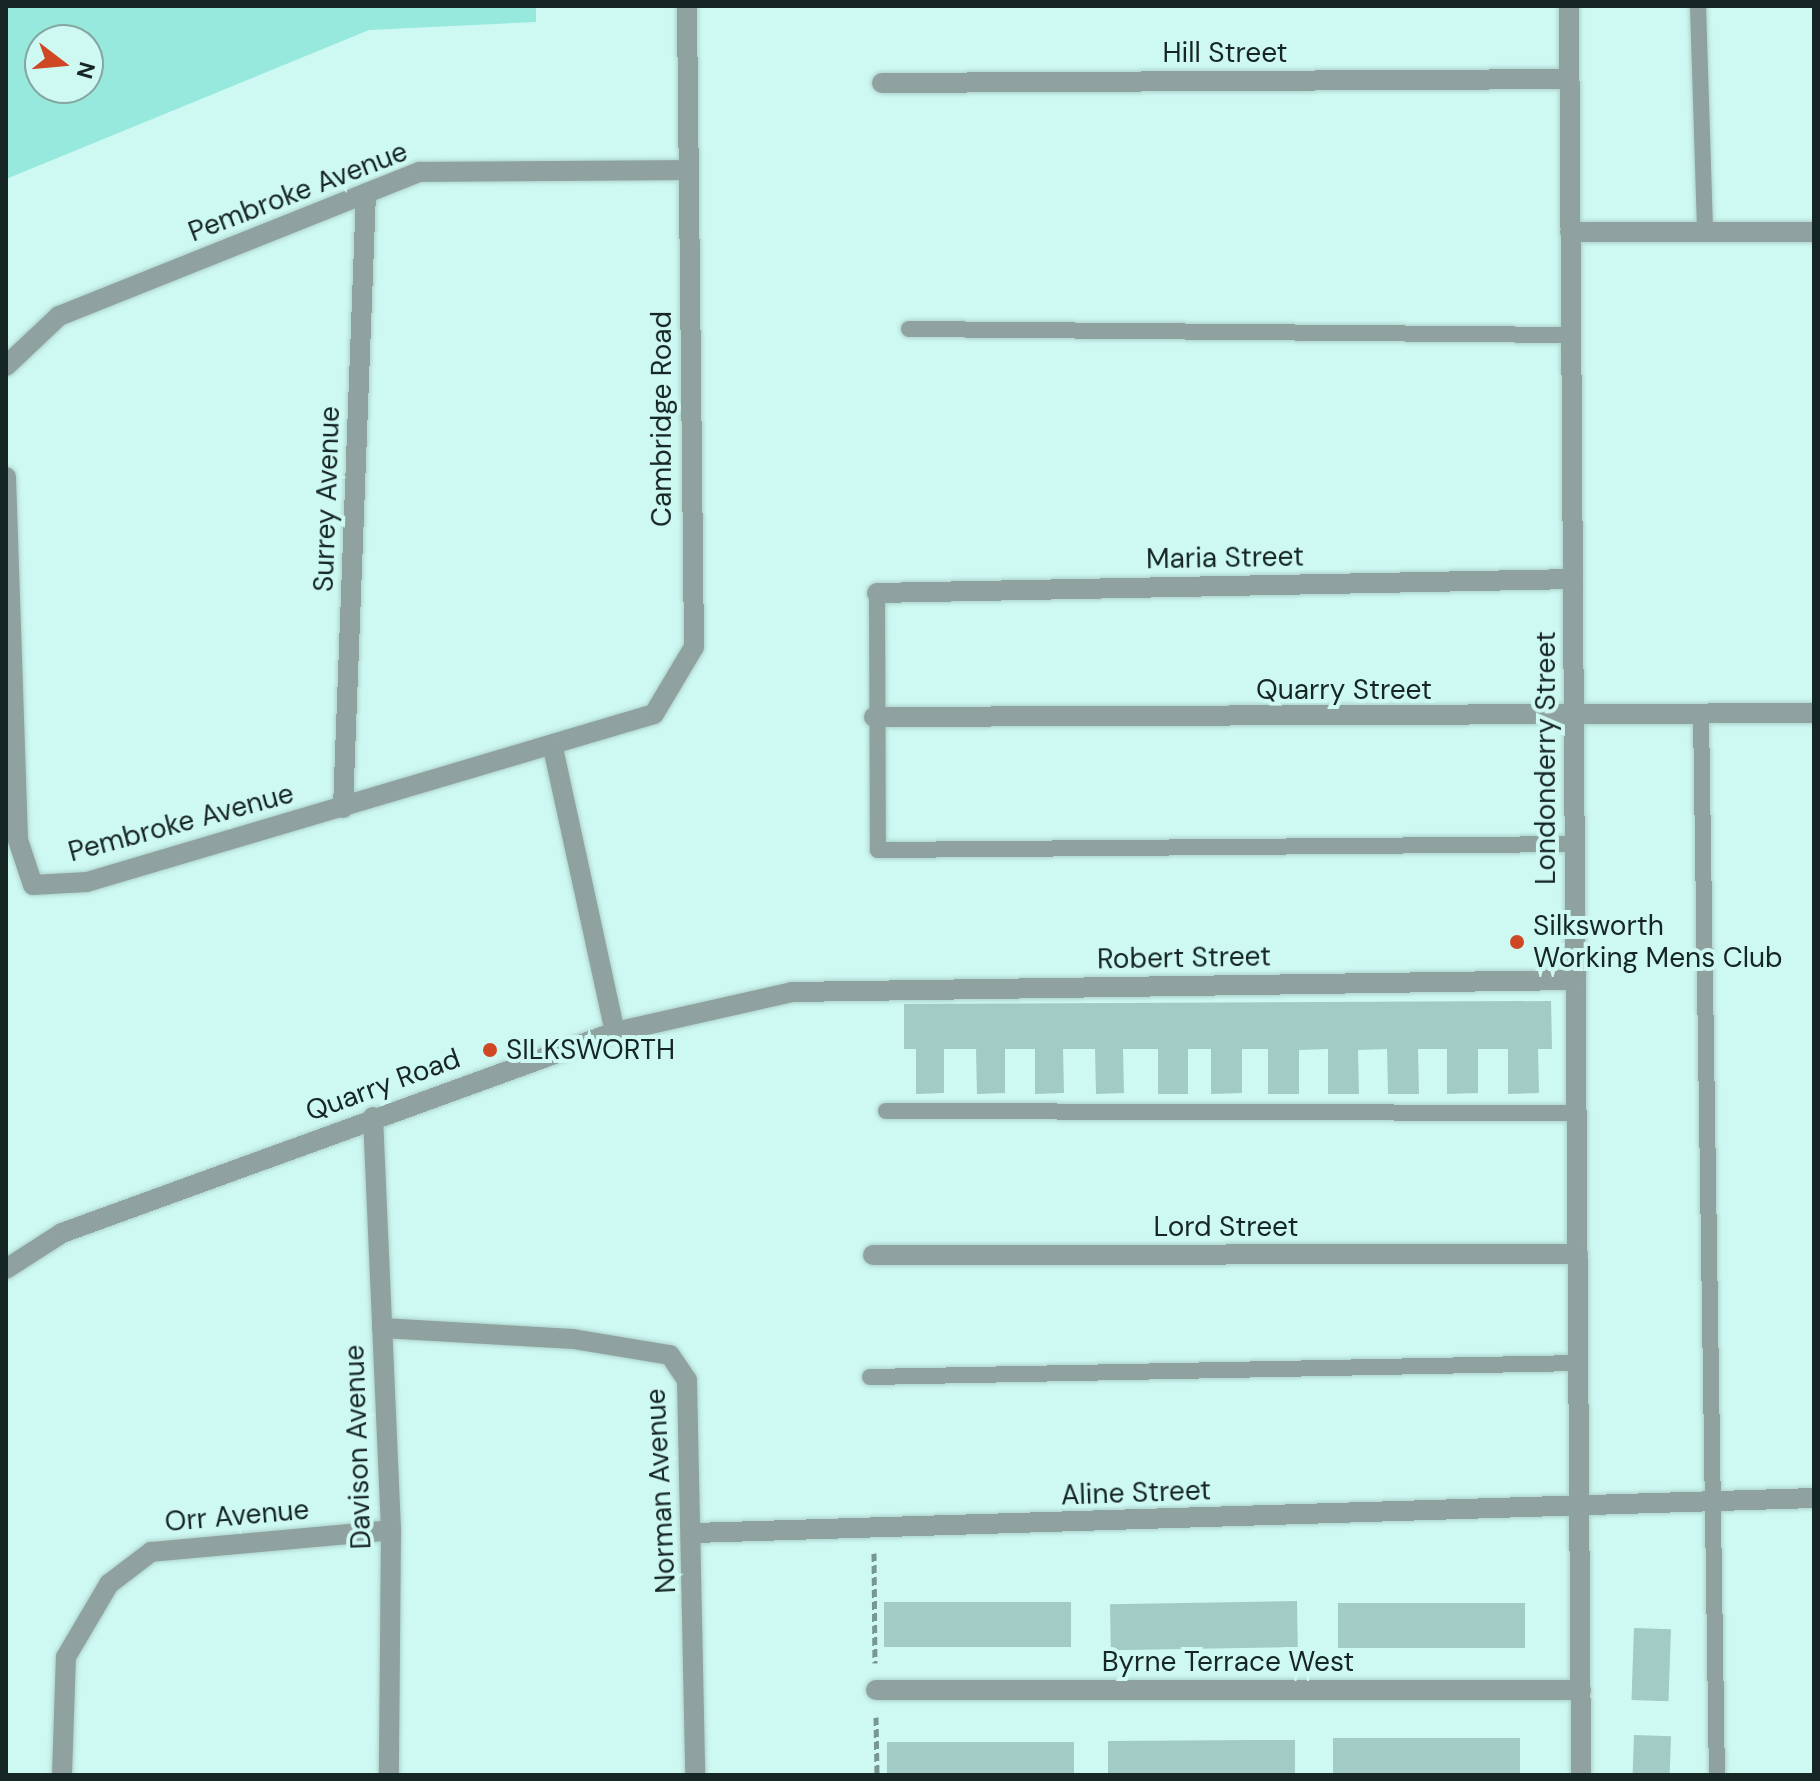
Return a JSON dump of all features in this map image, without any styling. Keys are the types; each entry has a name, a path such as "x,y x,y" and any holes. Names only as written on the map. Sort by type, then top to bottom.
{"street":[{"name":"Cambridge Road","path":"553,748 654,714 694,647 687,6"},
{"name":"Londonderry Street","path":"1569,6 1581,1775"},
{"name":"Hill Street","path":"882,83 1569,79"},
{"name":"Pembroke Avenue","path":"6,366 59,316 419,172 688,170"},
{"name":"Surrey Avenue","path":"343,808 366,193"},
{"path":"1570,232 1814,232"},
{"name":"Pembroke Avenue","path":"6,477 18,840 33,885 87,882 553,748"},
{"name":"Maria Street","path":"877,593 1573,579"},
{"name":"Quarry Street","path":"874,717 1574,718 1814,713"},
{"path":"553,748 615,1032"},
{"name":"Robert Street","path":"792,992 1576,980"},
{"name":"Quarry Road","path":"6,1269 62,1233 373,1117 615,1032 792,992"},
{"name":"Davison Avenue","path":"373,1117 391,1530 389,1775"},
{"name":"Lord Street","path":"873,1255 1578,1254"},
{"name":"Norman Avenue","path":"382,1328 573,1339 670,1355 687,1380 694,1533 695,1775"},
{"name":"Aline Street","path":"694,1533 1580,1510 1814,1498"},
{"name":"Orr Avenue","path":"62,1775 66,1657 109,1584 151,1552 391,1530"},
{"name":"Byrne Terrace West","path":"876,1690 1581,1690"}],"lane":[{"path":"1698,6 1705,232"},
{"path":"909,329 1571,335"},
{"path":"877,593 874,717 878,850 1573,844"},
{"path":"1701,714 1717,1503 1717,1775"},
{"path":"886,1111 1577,1113"},
{"path":"870,1377 1579,1363"}],"path":[{"path":"874,1528 877,1775"}],"shaded area":[{"path":"6,6 536,6 536,22 369,30 6,179"}],"building":[{"path":"1551,1001 1552,1049 1538,1049 1539,1093 1508,1094 1508,1049 1478,1049 1478,1093 1447,1094 1447,1049 1418,1049 1419,1094 1388,1094 1387,1049 1358,1050 1359,1094 1328,1094 1328,1049 1299,1050 1299,1094 1268,1094 1268,1049 1242,1049 1242,1093 1211,1094 1211,1049 1188,1049 1188,1094 1158,1094 1158,1049 1123,1049 1124,1093 1096,1094 1095,1049 1063,1049 1064,1093 1035,1094 1035,1049 1005,1049 1005,1093 977,1094 976,1049 944,1049 944,1093 916,1094 916,1049 904,1049 904,1004"},
{"path":"1297,1601 1298,1647 1111,1650 1110,1604"},
{"path":"884,1602 1071,1602 1071,1647 884,1647"},
{"path":"1338,1603 1525,1603 1525,1648 1338,1648"},
{"path":"1634,1628 1671,1629 1668,1701 1631,1700"},
{"path":"1634,1735 1671,1736 1670,1775 1633,1775"},
{"path":"1333,1738 1520,1738 1520,1775 1333,1775"},
{"path":"1295,1740 1295,1775 1108,1775 1108,1741"},
{"path":"887,1742 1074,1742 1074,1775 887,1775"}],"place":[{"name":"Silksworth Working Mens Club","path":"1517,942"},
{"name":"SILKSWORTH","path":"490,1050"}]}
